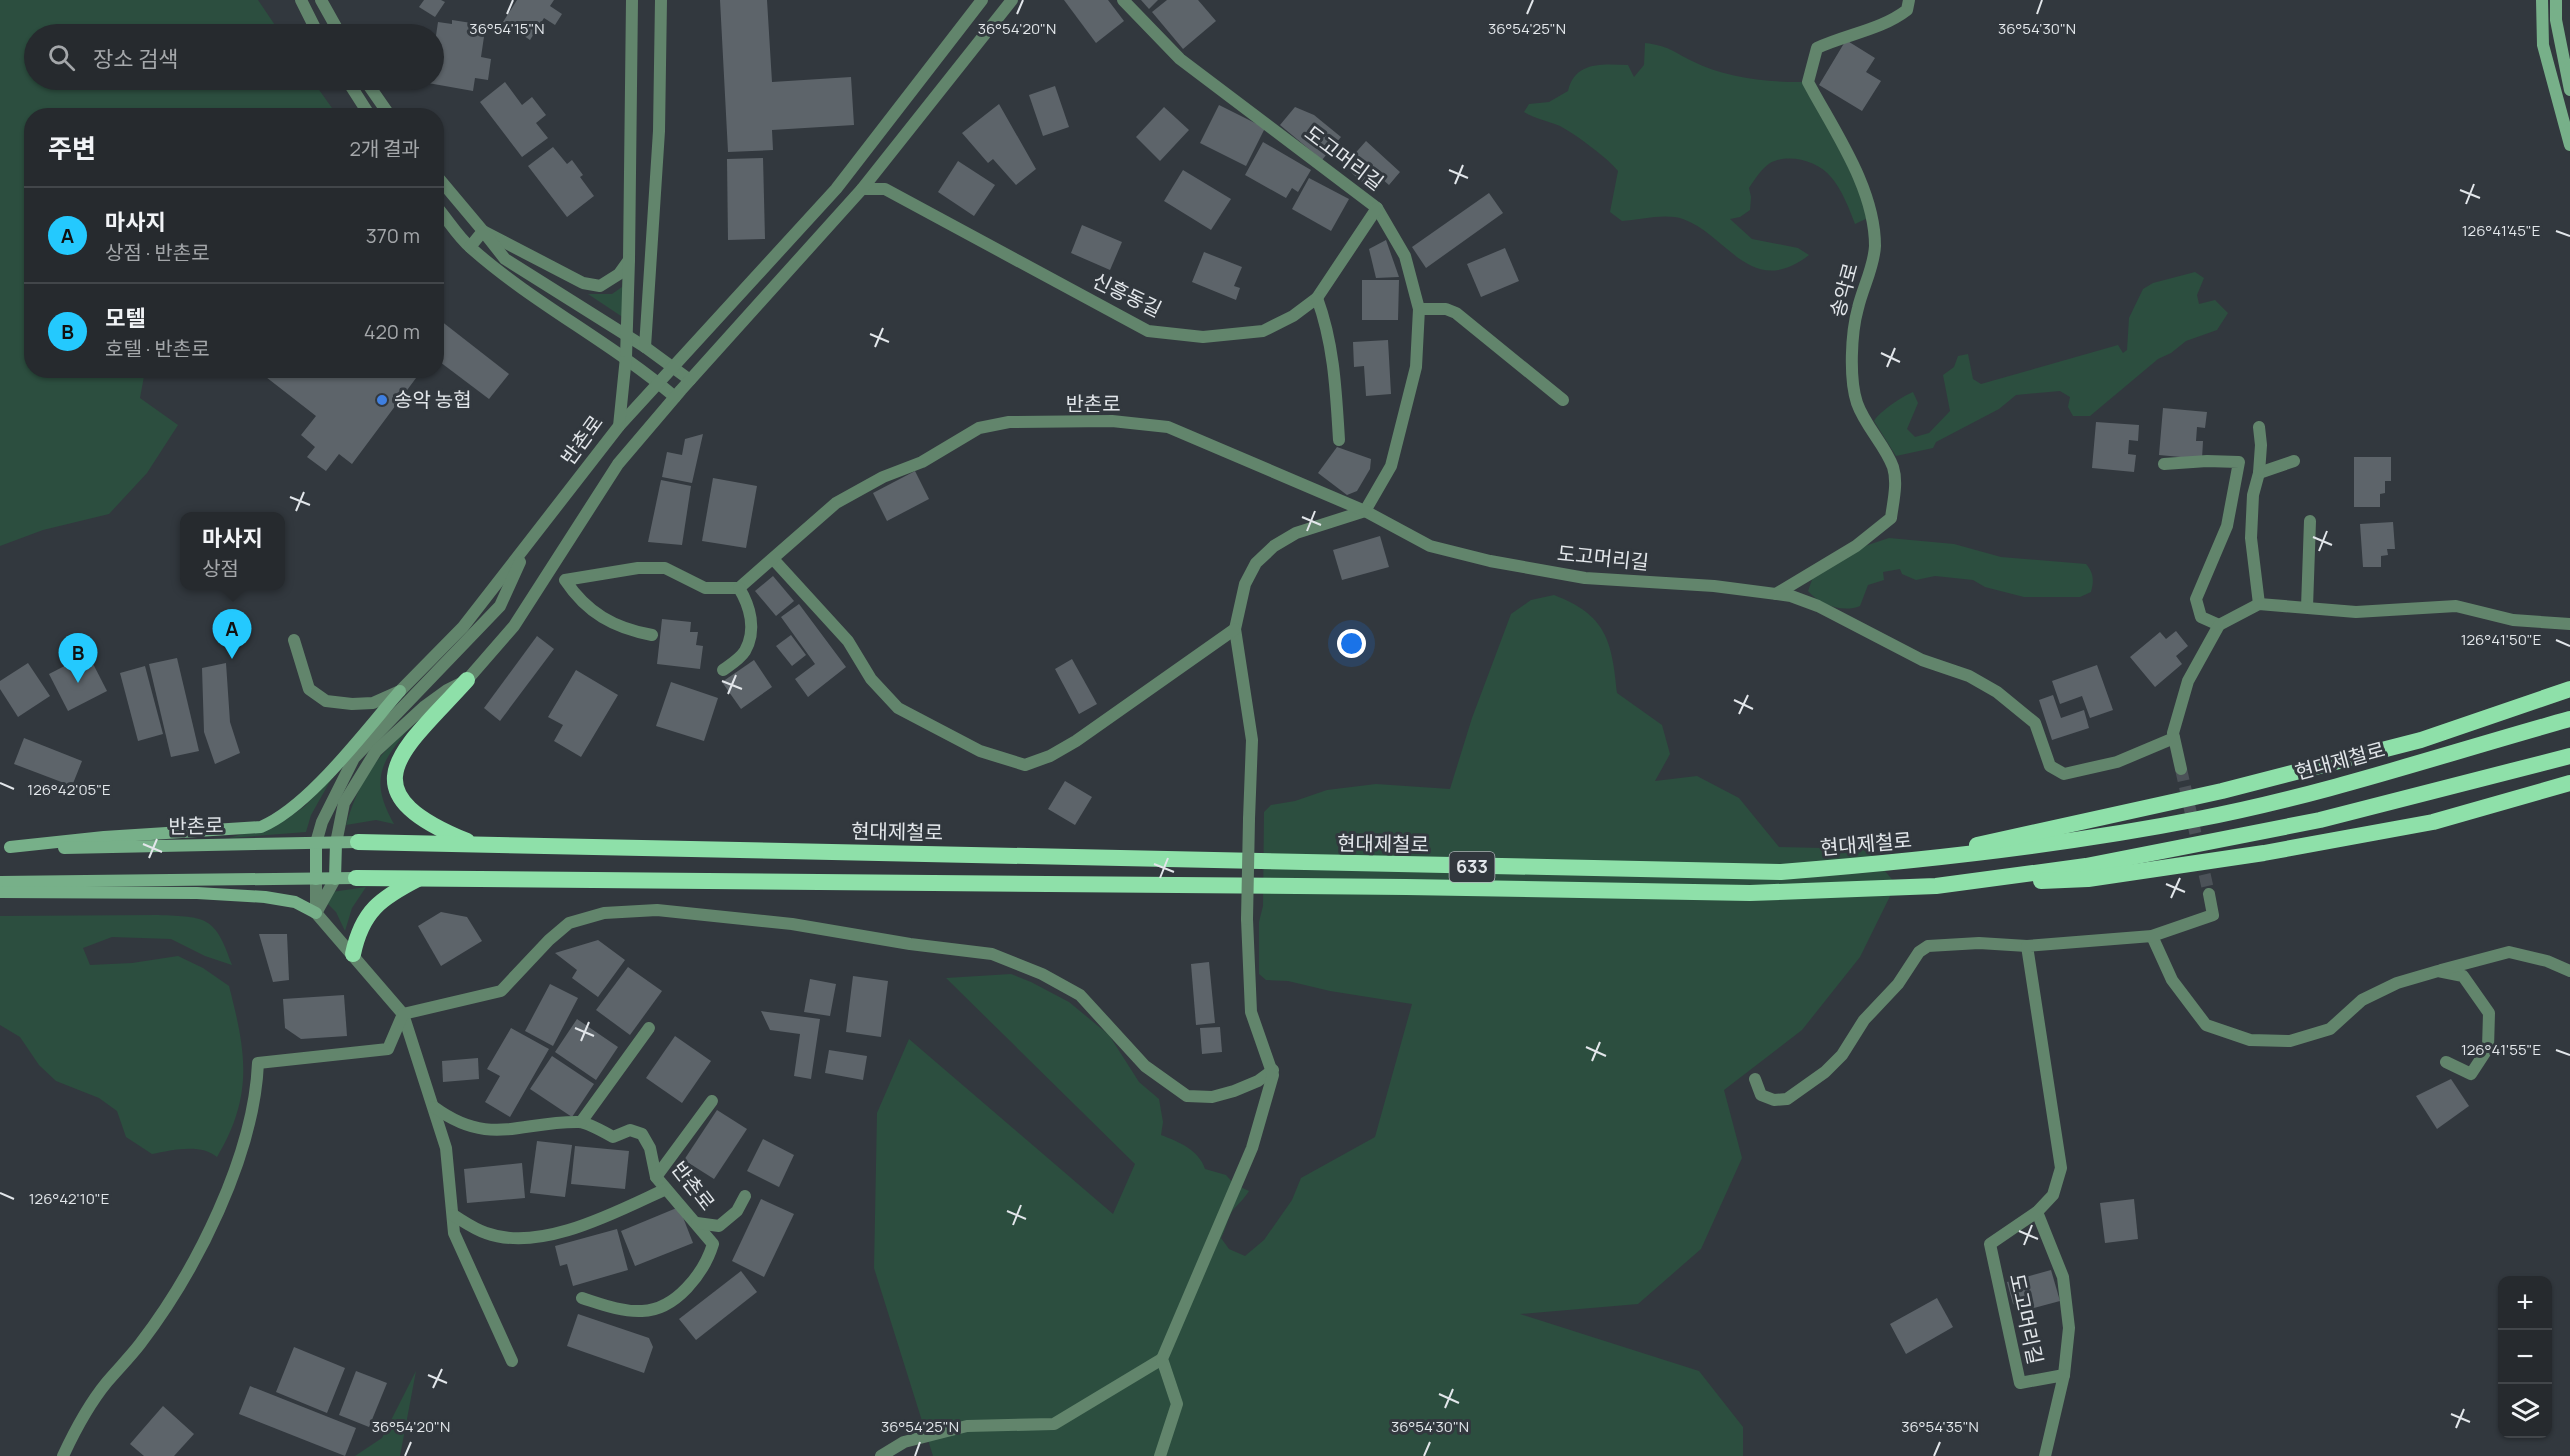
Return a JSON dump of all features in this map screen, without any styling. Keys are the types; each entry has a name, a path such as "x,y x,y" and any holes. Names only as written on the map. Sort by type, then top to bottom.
{"highway":[{"path":"467,680 403,751 394,767 393,779 395,790 412,809 451,834 476,844"},
{"path":"1890,864 2233,788 2421,740 2570,689"},
{"name":"현대제철로","path":"358,842 1758,871 1890,864 2008,851 2200,819 2355,781 2570,719"},
{"name":"633","path":"356,878 1406,887 1750,893 1936,886 2086,866 2320,820 2570,756"},
{"path":"1936,886 2088,879 2264,853 2433,822 2570,783"},
{"path":"353,954 357,935 374,907 386,897 420,879"}],"main road":[{"path":"2542,0 2543,45 2570,145"},
{"path":"2556,0 2556,20 2570,90"},
{"path":"5,846 261,827 279,819 304,798 400,692"},
{"name":"반촌로","path":"5,846 358,842"},
{"path":"316,843 316,879"},
{"path":"335,879 336,843"},
{"name":"633","path":"0,882 356,878"},
{"path":"0,892 197,893 254,896 296,902 316,913"}],"street":[{"path":"301,0 313,24"},
{"path":"321,0 334,24"},
{"path":"483,231 584,284 600,286 619,274 628,260 632,0"},
{"path":"645,347 659,131 661,0"},
{"path":"619,426 836,189 981,0"},
{"path":"336,843 344,803 363,768 376,751 425,706 447,690 467,680 514,626 618,464 690,380 862,189 1012,0"},
{"name":"도고머리길","path":"1124,0 1180,59 1377,208 1405,256 1419,309 1416,367 1391,466 1365,511 1430,546 1491,561 1585,578 1714,586 1776,594 1818,606 1912,656 1969,676 1997,692 2035,723 2050,765 2064,774 2117,762 2174,738"},
{"name":"송악로","path":"1776,594 1856,546 1891,518 1895,488 1893,468 1857,403 1852,360 1854,327 1875,249 1874,234 1864,193 1808,82 1817,48 1837,38 1893,20 1907,10 1909,0"},
{"path":"353,90 365,108"},
{"path":"372,90 384,108"},
{"path":"444,185 506,259 645,347 690,380"},
{"name":"신흥동길","path":"862,189 885,189 1148,331 1203,338 1263,331 1293,316 1317,298 1377,208"},
{"path":"444,216 470,247 541,302 626,357 675,397"},
{"path":"470,247 483,231"},
{"name":"반촌로","path":"400,692 463,627 619,426 626,357 628,260"},
{"path":"1317,298 1327,325 1333,356 1339,440"},
{"path":"1419,309 1446,309 1456,313 1563,399"},
{"name":"반촌로","path":"739,588 774,560 836,503 852,493 883,477 922,462 979,428 1010,422 1112,421 1168,427 1365,511"},
{"path":"2259,427 2261,445 2259,473 2253,495 2251,538 2259,604"},
{"path":"2164,464 2207,461 2239,462 2227,526 2196,599 2201,617 2219,625"},
{"path":"2259,473 2294,461"},
{"path":"880,1456 904,1442 967,1426 1054,1424 1162,1359 1252,1148 1273,1070 1251,1012 1247,919 1252,740 1235,629 1245,584 1256,563 1274,546 1296,533 1365,511"},
{"path":"2307,607 2310,521"},
{"path":"316,843 322,822 354,758 500,606 530,542"},
{"path":"774,560 848,641 871,679 898,708 980,751 1024,765 1050,756 1076,741 1235,629"},
{"path":"652,635 611,622 593,612 579,600 565,580 638,568 665,568 705,588 739,588 749,604 751,617 749,633 745,651 723,670"},
{"path":"2181,769 2173,733 2188,681 2219,625 2259,604 2356,612 2456,606 2513,620 2570,624"},
{"path":"294,640 309,688 326,702 352,705 373,702 400,692"},
{"path":"316,879 316,913 403,1014 446,1148 454,1233 512,1361"},
{"path":"316,913 335,879"},
{"path":"1755,1079 1761,1095 1774,1100 1787,1099 1825,1072 1842,1055 1864,1020 1898,984 1914,958 1928,946 1978,944 2027,946 2152,936 2213,915 2209,894"},
{"path":"403,1014 501,991 549,940 569,923 604,913 657,910 792,924 910,944 992,954 1042,974 1080,995 1145,1066 1187,1096 1212,1097 1234,1091 1258,1081 1273,1070"},
{"path":"2152,936 2172,980 2206,1025 2250,1040 2290,1041 2330,1029 2362,1000 2397,983 2509,952 2547,961 2570,971"},
{"path":"2027,946 2061,1168 2054,1195 2037,1212 2063,1277 2069,1328 2064,1375"},
{"path":"2438,971 2463,976 2489,1013 2488,1048 2471,1074 2446,1062"},
{"path":"63,1456 78,1425 106,1383 139,1346 178,1292 205,1240 248,1127 257,1092 258,1063 388,1049 403,1014"},
{"path":"434,1107 454,1122 489,1131 581,1122 649,1028"},
{"path":"656,1177 712,1101"},
{"name":"반촌로","path":"581,1122 613,1137 630,1130 642,1134 650,1148 656,1177 713,1244 707,1262 692,1285 669,1301 644,1311 619,1309 582,1298"},
{"path":"453,1215 485,1233 516,1239 588,1224 666,1189"},
{"path":"697,1223 719,1226 737,1211 745,1196"},
{"name":"도고머리길","path":"2037,1212 1990,1244 2020,1383 2064,1375 2045,1456"},
{"path":"1160,1456 1177,1404 1162,1359"}],"green space":[{"path":"0,0 258,0 274,24 24,24 24,90 319,90 332,108 24,108 24,378 144,378 140,398 178,425 147,473 109,514 43,530 0,546"},
{"path":"1645,43 1665,47 1719,72 1779,82 1808,82 1844,150 1870,217 1855,224 1842,193 1831,177 1811,163 1794,159 1778,160 1764,168 1749,188 1750,210 1740,217 1730,219 1752,239 1798,248 1809,255 1789,267 1771,271 1756,268 1741,260 1699,227 1683,219 1661,217 1622,221 1610,212 1618,171 1599,153 1560,126 1524,112 1529,104 1549,102 1568,91 1577,74 1591,66 1628,65 1634,77 1644,65"},
{"path":"2195,272 2204,278 2197,295 2199,304 2215,300 2228,313 2217,330 2186,341 2171,353 2158,359 2090,416 2073,416 2068,407 2070,397 2060,391 2016,395 1999,409 1936,442 1933,448 1896,456 1874,421 1892,404 1913,392 1918,403 1907,429 1915,437 1929,433 1950,411 1943,375 1954,367 1958,356 1968,354 1973,379 1981,384 2118,345 2123,353 2127,350 2129,318 2143,289 2153,283"},
{"path":"623,279 624,318 588,294 612,294 622,287"},
{"path":"1889,538 1954,544 2001,557 2086,564 2091,571 2093,584 2091,592 2080,597 2024,597 1985,587 1973,580 1935,576 1916,580 1902,574 1900,569 1883,572 1884,580 1868,585 1860,606 1853,608 1839,608 1825,604 1808,591 1814,574 1865,546"},
{"path":"1554,595 1585,611 1595,621 1609,644 1617,693 1662,725 1670,754 1655,781 1697,776 1739,798 1779,847 1866,849 1896,884 1860,957 1802,1030 1724,1090 1742,1158 1701,1249 1638,1304 1520,1314 1699,1371 1743,1427 1743,1456 933,1456 874,1268 877,1113 909,1039 1113,1214 1135,1164 946,978 1011,974 1069,1002 1109,1035 1139,1082 1159,1099 1163,1122 1161,1135 1193,1152 1205,1169 1226,1175 1234,1184 1249,1191 1231,1213 1221,1238 1229,1249 1245,1256 1264,1240 1292,1200 1301,1178 1375,1137 1412,1004 1330,991 1288,981 1266,980 1259,974 1259,922 1263,906 1264,812 1271,805 1295,801 1327,790 1376,784 1450,789 1472,718 1511,614 1531,600"},
{"path":"414,723 394,748 382,770 380,782 382,794 394,824 376,820 346,825 358,792 371,768"},
{"path":"333,776 311,815 306,832 229,838 284,821 305,806"},
{"path":"366,887 352,908 345,931 336,912 318,894"},
{"path":"158,915 188,917 207,922 220,937 232,965 205,956 171,939 112,937 83,948 90,965 132,963 178,956 203,968 229,986 240,1032 242,1093 229,1135 217,1157 195,1149 152,1154 126,1137 117,1111 99,1098 56,1081 39,1065 20,1037 0,1025 0,916"},
{"path":"416,1371 400,1456 355,1456 382,1438"}],"building":[{"path":"424,0 445,2 435,17 419,7"},
{"path":"517,0 554,0 550,6 562,14 555,25 544,18 530,40 503,22"},
{"path":"720,0 767,0 772,82 851,77 854,125 772,130 773,150 728,152"},
{"path":"1064,0 1108,0 1124,21 1096,43"},
{"path":"1141,0 1158,0 1149,9"},
{"path":"1167,0 1198,0 1216,21 1183,49 1152,12"},
{"path":"452,20 478,24 477,28 485,30 481,57 491,59 488,80 475,78 473,91 444,86 444,24 438,24 438,22 452,24"},
{"path":"1846,40 1875,58 1866,72 1881,81 1862,111 1819,85"},
{"path":"505,82 522,105 532,97 546,115 536,123 548,138 522,157 480,102"},
{"path":"1055,86 1069,127 1043,136 1029,95"},
{"path":"999,104 1036,169 1016,185 993,159 988,163 962,133"},
{"path":"1219,105 1265,128 1246,166 1200,143"},
{"path":"1164,107 1189,130 1160,161 1136,137"},
{"path":"1295,107 1314,115 1341,137 1322,160 1280,125"},
{"path":"1366,141 1400,172 1389,185 1381,178 1375,185 1366,177 1362,182 1344,166"},
{"path":"1263,142 1311,170 1298,192 1292,188 1286,198 1245,175"},
{"path":"553,147 567,164 572,160 583,175 580,177 594,196 567,217 528,166"},
{"path":"763,158 765,239 728,240 727,159"},
{"path":"958,161 995,185 974,216 938,192"},
{"path":"1183,170 1231,199 1211,230 1164,201"},
{"path":"1309,178 1349,199 1331,231 1292,209"},
{"path":"1489,193 1503,213 1426,268 1412,247"},
{"path":"1082,225 1122,242 1110,270 1071,253"},
{"path":"1386,240 1399,277 1376,278 1369,249"},
{"path":"1505,248 1519,281 1481,297 1467,264"},
{"path":"1204,252 1242,267 1234,286 1240,288 1236,300 1192,282"},
{"path":"1362,280 1399,280 1398,320 1362,320"},
{"path":"444,323 509,374 489,399 444,365"},
{"path":"1388,340 1391,394 1366,396 1364,366 1354,367 1353,342"},
{"path":"267,378 416,378 352,464 339,454 326,471 307,457 315,447 301,435 316,416"},
{"path":"2163,408 2207,412 2205,428 2197,427 2196,441 2203,441 2202,459 2159,455"},
{"path":"2096,422 2139,425 2138,441 2129,440 2128,454 2136,455 2134,472 2092,468"},
{"path":"703,434 692,483 662,477 667,452 682,455 685,439"},
{"path":"1337,447 1371,459 1370,469 1357,491 1347,495 1318,473"},
{"path":"2354,457 2391,457 2391,481 2385,481 2385,493 2380,494 2380,507 2354,507"},
{"path":"915,471 929,499 887,521 873,493"},
{"path":"713,478 757,486 746,548 702,541"},
{"path":"661,480 691,486 682,545 648,542"},
{"path":"2393,522 2395,549 2387,549 2388,555 2381,556 2381,567 2363,567 2360,524"},
{"path":"1380,536 1389,567 1342,580 1333,550"},
{"path":"773,576 794,601 776,616 755,591"},
{"path":"799,604 846,667 808,697 795,679 815,664 781,617"},
{"path":"662,619 691,622 690,632 698,632 696,645 703,646 700,669 657,664"},
{"path":"2176,631 2188,646 2176,656 2182,664 2155,687 2130,657 2160,632 2166,639"},
{"path":"791,635 806,655 792,666 776,646"},
{"path":"537,636 554,649 500,721 484,708"},
{"path":"88,654 107,691 68,711 49,674"},
{"path":"177,658 199,751 171,757 149,664"},
{"path":"1072,659 1097,704 1079,714 1055,669"},
{"path":"754,660 772,687 741,709 722,682"},
{"path":"28,663 50,696 18,717 0,689 0,681"},
{"path":"226,663 230,722 240,753 215,764 204,732 202,668"},
{"path":"2097,665 2113,710 2090,718 2082,696 2060,704 2052,681"},
{"path":"145,666 163,734 138,741 120,673"},
{"path":"576,670 618,695 581,757 554,741 563,725 548,717"},
{"path":"671,682 718,698 704,741 656,726"},
{"path":"2053,695 2061,718 2084,710 2089,728 2052,740 2039,700"},
{"path":"24,738 82,761 72,786 14,764"},
{"path":"1065,781 1092,797 1075,825 1048,809"},
{"path":"441,912 467,917 482,941 441,966 418,926"},
{"path":"259,934 287,934 289,980 273,982"},
{"path":"598,940 625,960 598,997 572,978 577,970 555,953"},
{"path":"1209,962 1215,1023 1196,1025 1191,964"},
{"path":"628,967 662,991 630,1035 596,1010"},
{"path":"853,976 888,981 881,1037 846,1032"},
{"path":"810,979 836,984 830,1016 804,1012"},
{"path":"550,984 578,998 553,1046 525,1031"},
{"path":"344,995 347,1036 301,1039 285,1028 283,999"},
{"path":"761,1011 820,1019 811,1079 794,1076 800,1034 770,1030"},
{"path":"577,1019 618,1047 596,1080 555,1052"},
{"path":"1220,1027 1222,1052 1202,1054 1200,1028"},
{"path":"511,1028 549,1049 510,1117 485,1102 500,1076 487,1069"},
{"path":"675,1036 711,1061 682,1103 646,1078"},
{"path":"829,1050 867,1056 863,1080 825,1073"},
{"path":"552,1056 594,1084 572,1117 530,1089"},
{"path":"478,1058 479,1079 443,1082 442,1061"},
{"path":"2451,1079 2469,1106 2437,1129 2416,1096"},
{"path":"717,1110 747,1129 714,1179 684,1160"},
{"path":"763,1139 794,1155 779,1187 747,1171"},
{"path":"537,1141 572,1145 565,1197 530,1193"},
{"path":"575,1146 629,1151 625,1189 571,1184"},
{"path":"522,1163 525,1198 467,1203 464,1169"},
{"path":"761,1199 794,1214 764,1277 732,1261"},
{"path":"2134,1199 2138,1239 2105,1243 2100,1203"},
{"path":"679,1207 693,1243 635,1266 621,1231"},
{"path":"617,1229 628,1270 573,1286 567,1264 560,1266 555,1246"},
{"path":"2051,1270 2060,1301 2026,1310 2013,1304 2007,1282"},
{"path":"741,1271 757,1292 696,1340 679,1319"},
{"path":"1937,1298 1953,1327 1906,1354 1890,1324"},
{"path":"578,1314 649,1338 653,1347 644,1373 567,1346"},
{"path":"294,1347 345,1368 327,1413 276,1392"},
{"path":"356,1371 387,1383 369,1427 339,1415"},
{"path":"250,1386 356,1428 345,1456 239,1414"},
{"path":"163,1406 194,1434 174,1456 144,1456 130,1444"}],"tunnel":[{"path":"2181,769 2209,894"}],"place":[{"name":"송악 농협","path":"382,400"},
{"name":"마사지","path":"232,659"},
{"name":"모텔","path":"78,683"}]}
